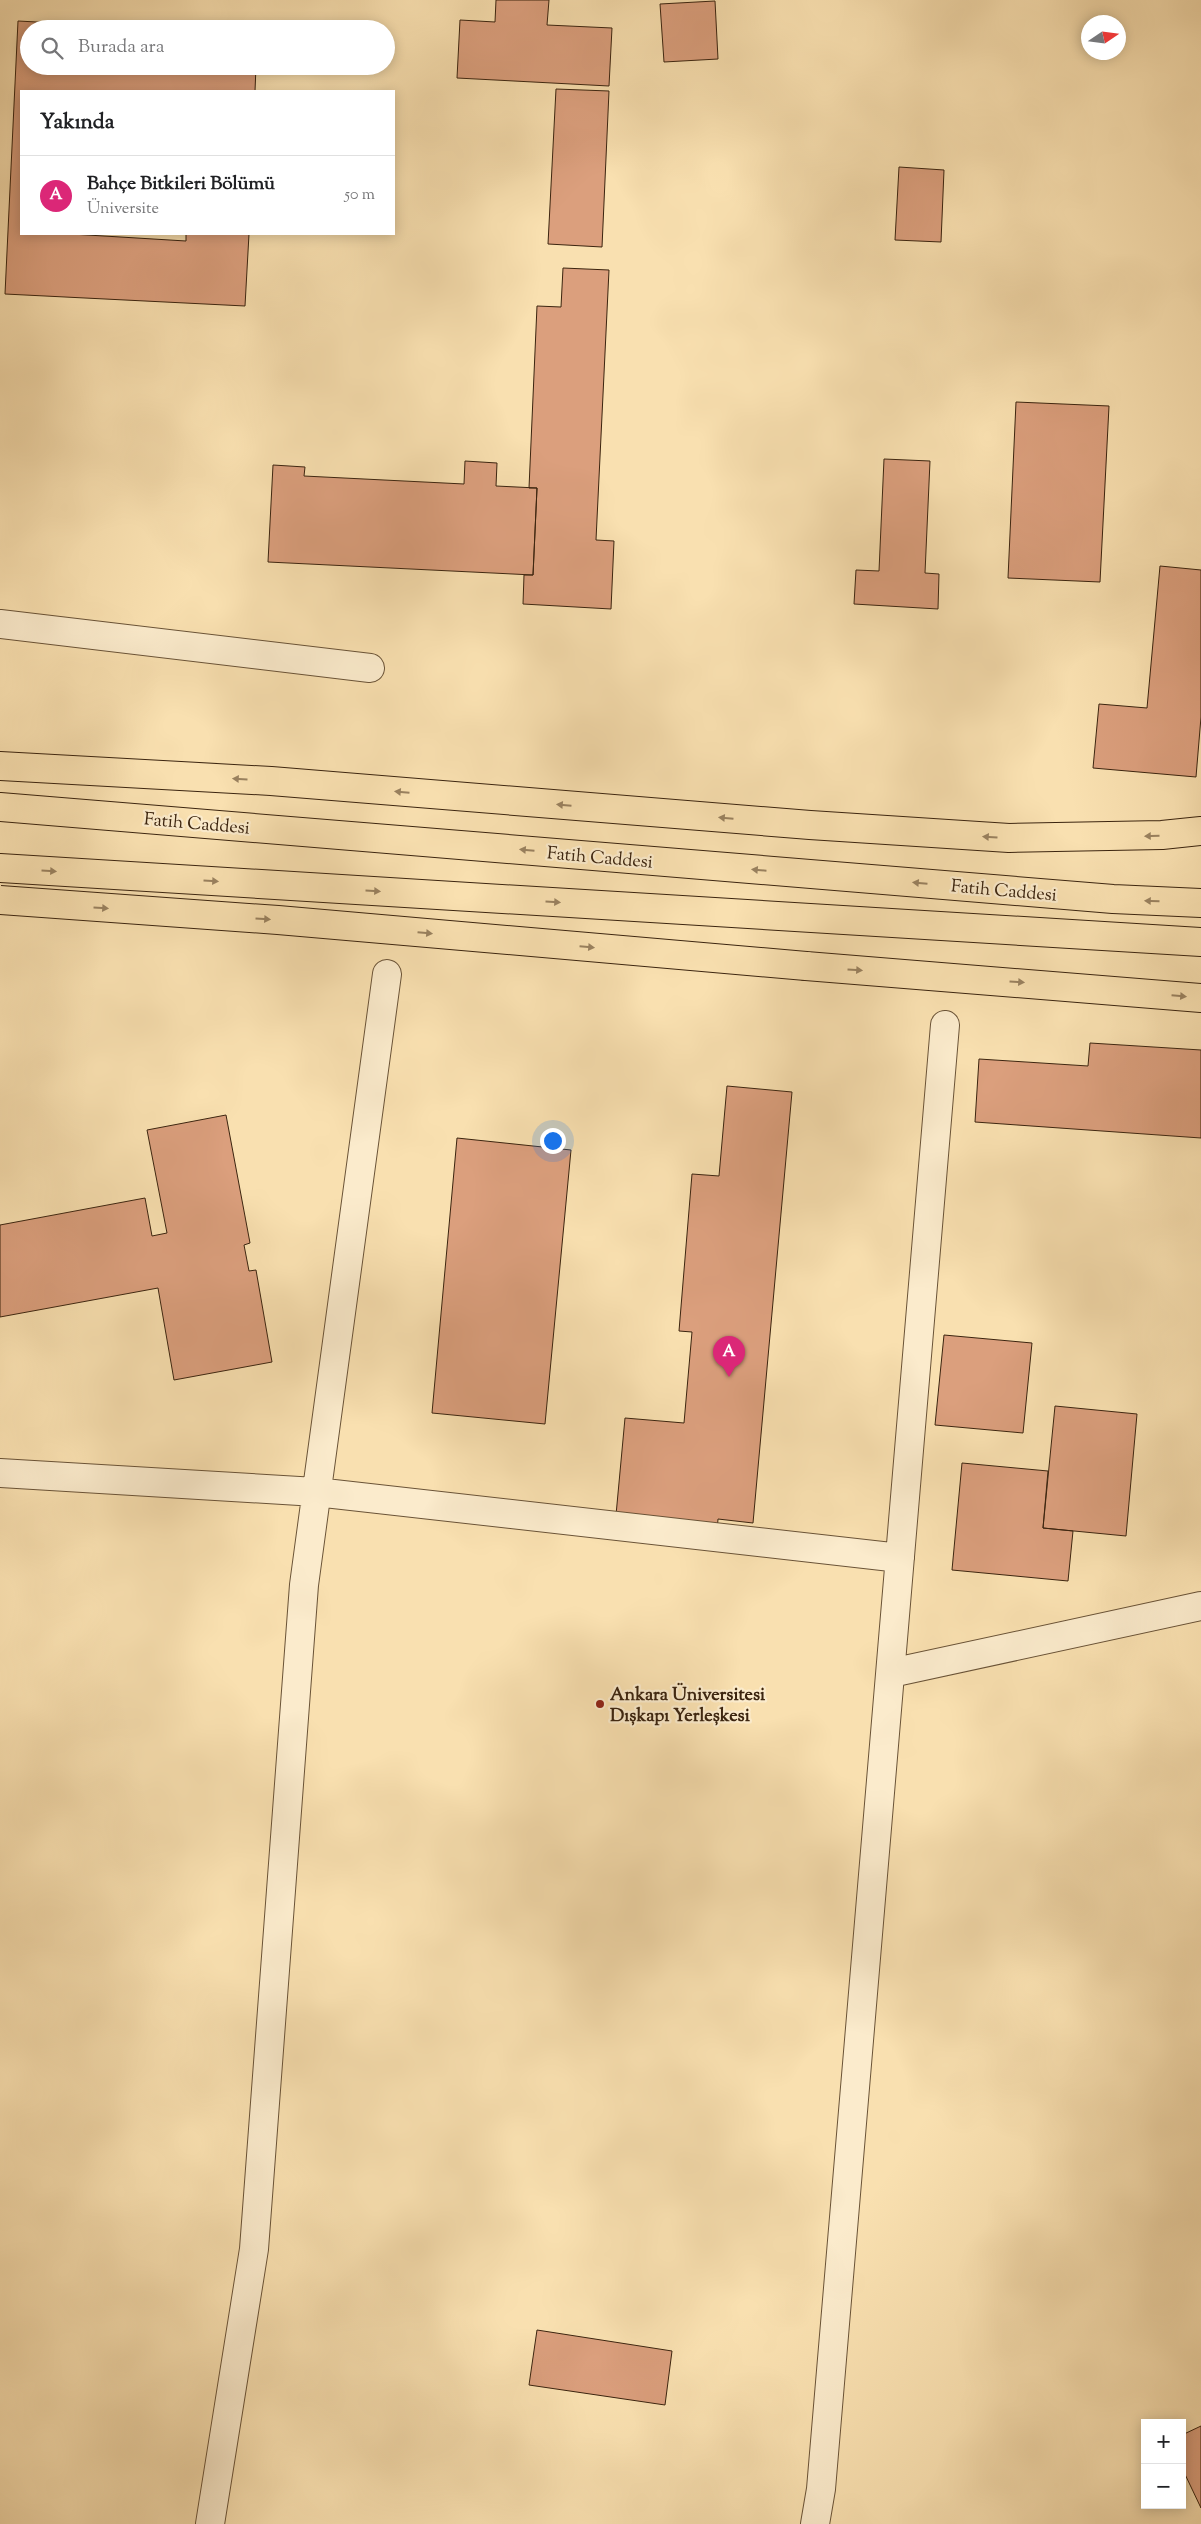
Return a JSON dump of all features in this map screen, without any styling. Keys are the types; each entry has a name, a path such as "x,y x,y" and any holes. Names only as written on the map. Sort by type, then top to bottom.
{"main road":[{"path":"0,766 271,781 810,825 1009,838 1162,836 1201,831"},
{"name":"Fatih Caddesi","path":"0,807 1103,898 1201,903"},
{"path":"0,868 1201,942"},
{"path":"0,900 278,920 1201,998"}],"street":[{"path":"0,624 370,668"},
{"path":"210,2524 254,2249 304,1585 387,974"},
{"path":"815,2524 821,2489 945,1025"},
{"path":"0,1474 316,1492 900,1558"},
{"path":"891,1673 1201,1606"}],"building":[{"path":"496,0 549,0 547,25 612,28 609,86 457,78 460,20 495,22"},
{"path":"715,1 718,59 664,62 660,4"},
{"path":"18,21 20,21 20,75 256,75 255,90 20,90 20,235 87,235 186,241 186,235 249,235 245,306 5,294"},
{"path":"556,89 609,91 602,247 548,244"},
{"path":"899,167 944,170 941,242 895,240"},
{"path":"563,268 609,270 596,540 614,541 611,609 523,604 524,575 533,575 537,488 529,488 537,306 561,307"},
{"path":"1016,402 1109,406 1100,582 1008,578"},
{"path":"884,459 930,461 925,573 939,574 938,609 854,604 856,570 879,571"},
{"path":"465,461 497,463 496,486 537,488 533,575 268,562 273,465 305,467 304,476 464,484"},
{"path":"1160,566 1201,570 1201,717 1196,777 1093,768 1099,704 1147,708"},
{"path":"1090,1043 1201,1050 1201,1138 975,1122 979,1059 1088,1066"},
{"path":"727,1086 792,1092 753,1523 718,1519 717,1532 616,1515 625,1418 684,1423 692,1332 679,1331 692,1174 719,1176"},
{"path":"226,1115 250,1243 244,1245 249,1271 256,1270 272,1362 174,1380 158,1288 0,1317 0,1225 145,1198 152,1236 167,1233 147,1130"},
{"path":"457,1138 571,1150 545,1424 432,1413"},
{"path":"944,1335 1032,1343 1023,1433 935,1425"},
{"path":"1055,1406 1137,1414 1126,1536 1043,1528"},
{"path":"962,1463 1048,1471 1043,1528 1073,1531 1068,1581 952,1570"},
{"path":"537,2330 672,2351 665,2405 529,2385"},
{"path":"1201,2426 1201,2508 1186,2476 1186,2433"}],"place":[{"name":"Bahçe Bitkileri Bölümü","path":"729,1377"},
{"name":"Ankara Üniversitesi Dışkapı Yerleşkesi","path":"600,1704"}]}
